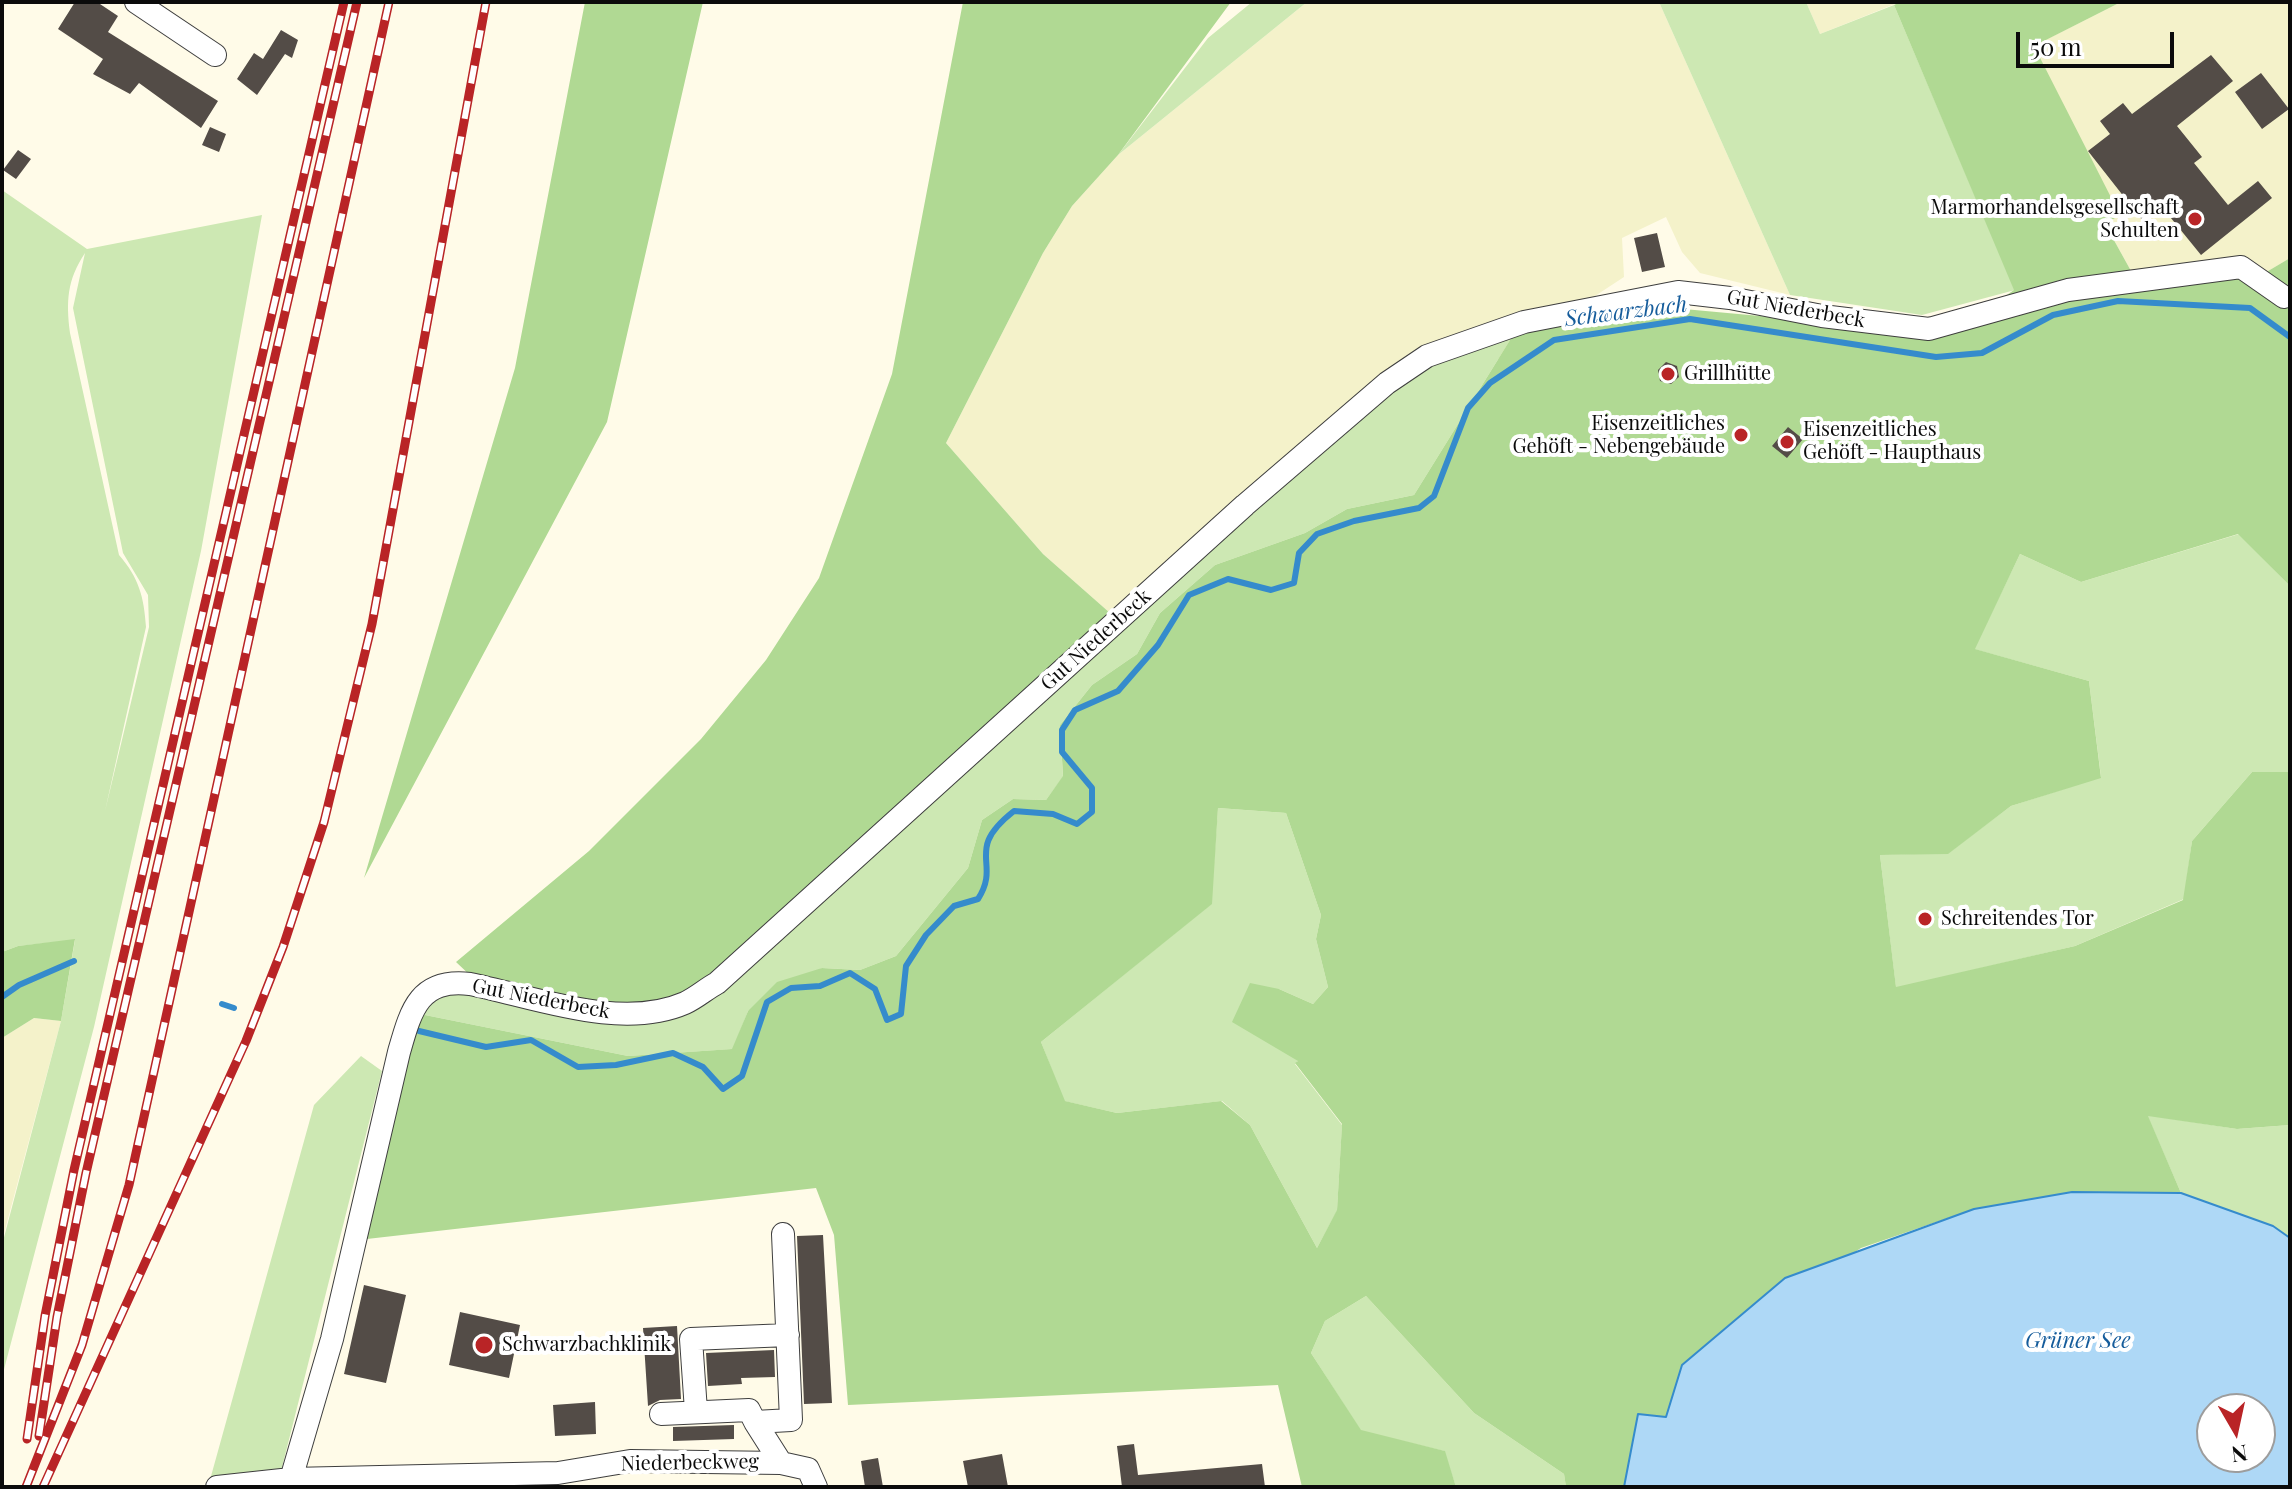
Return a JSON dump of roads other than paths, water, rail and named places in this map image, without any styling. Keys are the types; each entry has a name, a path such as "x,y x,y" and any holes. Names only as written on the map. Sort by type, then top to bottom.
{"street":[{"path":"136,2 215,55"},
{"name":"Gut Niederbeck","path":"291,1479 332,1339 407,1022 428,990 453,982 470,984 609,1015 645,1013 684,1003 717,983 1245,505 1387,383 1427,356 1524,322 1678,292 1822,316 1929,329 2068,290 2241,267 2284,297"},
{"name":"Niederbeckweg","path":"755,1422 791,1420 783,1234"},
{"path":"696,1411 691,1339 788,1335"},
{"name":"Niederbeckweg","path":"661,1414 749,1410 781,1463"},
{"name":"Niederbeckweg","path":"217,1487 291,1479 558,1473 630,1461 781,1463 812,1478"}],"water":[{"name":"Grüner See","path":"2072,1192 2181,1193 2273,1226 2290,1238 2290,1487 1624,1487 1638,1414 1666,1417 1682,1365 1785,1278 1974,1209"}],"waterway":[{"name":"Schwarzbach","path":"419,1031 486,1047 531,1040 578,1067 616,1065 673,1053 703,1067 723,1089 742,1076 767,1002 791,988 820,986 850,973 875,989 887,1020 901,1014 906,966 926,935 954,906 978,899 987,875 986,856 990,836 999,825 1014,811 1053,814 1077,824 1092,812 1092,788 1062,752 1062,730 1075,710 1118,691 1158,645 1189,595 1228,579 1271,590 1294,583 1299,553 1317,534 1354,521 1419,508 1434,496 1468,408 1490,383 1554,340 1690,319 1936,357 1982,353 2053,315 2118,301 2250,308 2290,337"},
{"name":"Schwarzbach","path":"2,997 19,985 74,961"},
{"name":"Schwarzbach","path":"222,1004 234,1008"}],"railway":[{"path":"27,1439 45,1316 74,1170 344,2"},
{"path":"39,1436 57,1317 86,1173 357,2"},
{"path":"26,1487 82,1345 129,1185 389,2"},
{"path":"43,1487 246,1041 283,947 324,822 372,624 486,2"}],"place":[{"name":"Marmorhandelsgesellschaft Schulten","path":"2195,219"},
{"name":"Grillhütte","path":"1668,374"},
{"name":"Eisenzeitliches Gehöft - Nebengebäude","path":"1741,435"},
{"name":"Eisenzeitliches Gehöft - Haupthaus","path":"1787,442"},
{"name":"Schreitendes Tor","path":"1925,919"},
{"name":"Schwarzbachklinik","path":"484,1345"}]}
